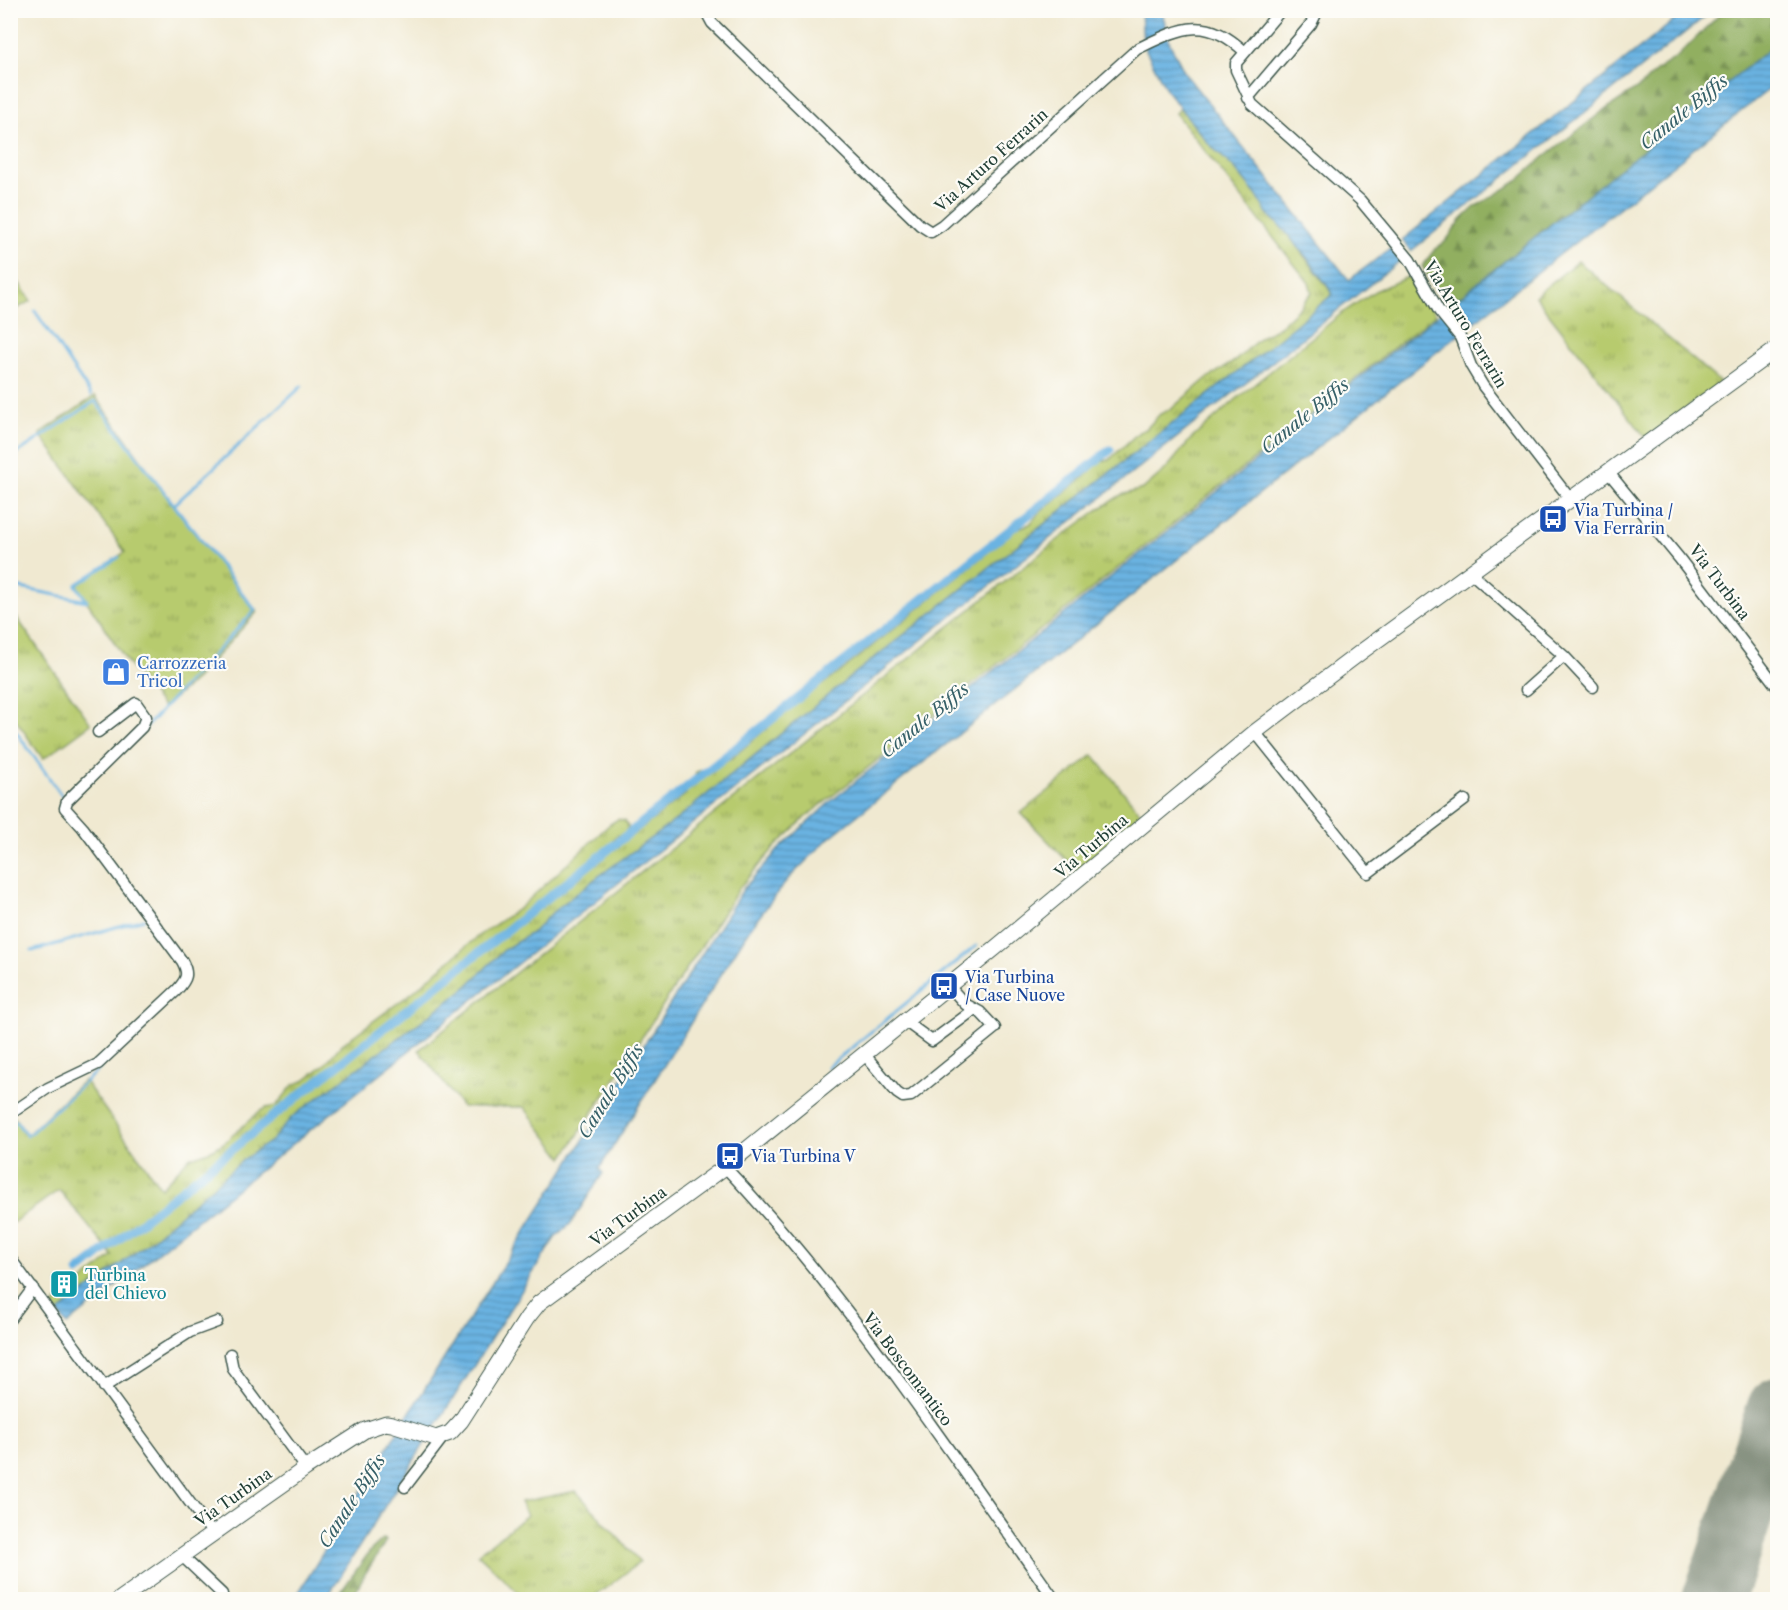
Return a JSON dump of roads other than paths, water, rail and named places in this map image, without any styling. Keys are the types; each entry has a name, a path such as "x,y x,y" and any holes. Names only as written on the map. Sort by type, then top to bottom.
{"street":[{"name":"Via Arturo Ferrarin","path":"705,10 712,23 720,31 920,225 931,232 942,225 1137,49 1171,33 1197,27 1209,28 1232,40 1245,52"},
{"name":"Via Arturo Ferrarin","path":"1281,10 1236,63 1236,70 1248,98 1360,200 1410,260 1439,311 1460,337 1471,366 1483,386 1571,500"},
{"path":"1248,98 1311,24 1318,10"},
{"name":"Via Turbina","path":"405,1487 440,1437 450,1433 461,1422 527,1318 539,1303 725,1167 866,1055 1255,732 1470,572 1776,352"},
{"name":"Via Turbina","path":"1609,473 1679,558 1778,688"},
{"path":"1470,572 1564,656 1593,687"},
{"path":"1526,690 1564,656"},
{"path":"10,1114 48,1088 98,1064 177,990 188,972 83,828 70,817 65,808 68,801 142,727 146,717 136,703 98,732"},
{"path":"1255,732 1368,873 1465,800"},
{"path":"866,1055 897,1094 903,1097 911,1096 995,1028 980,1012 965,1004 949,986"},
{"path":"906,1022 932,1041 975,1009"},
{"name":"Via Boscomantico","path":"725,1167 764,1209 884,1359 1055,1599"},
{"path":"10,1257 213,1534"},
{"path":"10,1319 33,1288"},
{"path":"104,1387 190,1332 217,1322"},
{"path":"230,1354 234,1369 306,1468"},
{"name":"Via Turbina","path":"119,1599 306,1468 365,1430 386,1423 440,1437"},
{"path":"182,1556 222,1594"}],"water":[{"path":"1141,11 1162,11 1170,44 1186,75 1349,280 1391,248 1401,260 914,646 67,1325 58,1313 150,1241 244,1159 272,1140 292,1117 462,991 505,949 533,932 554,911 677,819 849,678 1333,294 1313,265 1266,212 1257,196 1235,169 1207,142 1167,91 1143,44"},
{"path":"1686,11 1712,11 1411,251 1402,240"},
{"path":"1777,43 1777,83 829,838 788,879 749,930 599,1169 603,1173 571,1223 555,1238 326,1599 294,1600 396,1434 744,888 779,849 830,802"}],"waterway":[{"path":"35,311 91,395"},
{"path":"147,726 255,610 174,505 302,386"},
{"path":"10,458 95,401 174,505"},
{"path":"78,1272 1110,450"},
{"path":"87,601 76,585 119,557"},
{"path":"10,586 87,601"},
{"path":"10,723 62,796"},
{"path":"32,951 144,919"},
{"path":"828,1067 976,946"},
{"path":"10,1125 16,1121 27,1136 100,1068"},
{"path":"62,1285 79,1306 83,1303"}],"place":[{"name":"Via Turbina / Via Ferrarin","path":"1553,519"},
{"name":"Carrozzeria Tricol","path":"116,672"},
{"name":"Via Turbina / Case Nuove","path":"944,986"},
{"name":"Via Turbina V","path":"730,1156"},
{"name":"Turbina del Chievo","path":"64,1284"}],"water label":[{"name":"Canale Biffis","path":"1684,112"},
{"name":"Canale Biffis","path":"1305,416"},
{"name":"Canale Biffis","path":"925,720"},
{"name":"Canale Biffis","path":"611,1091"},
{"name":"Canale Biffis","path":"352,1501"}]}
